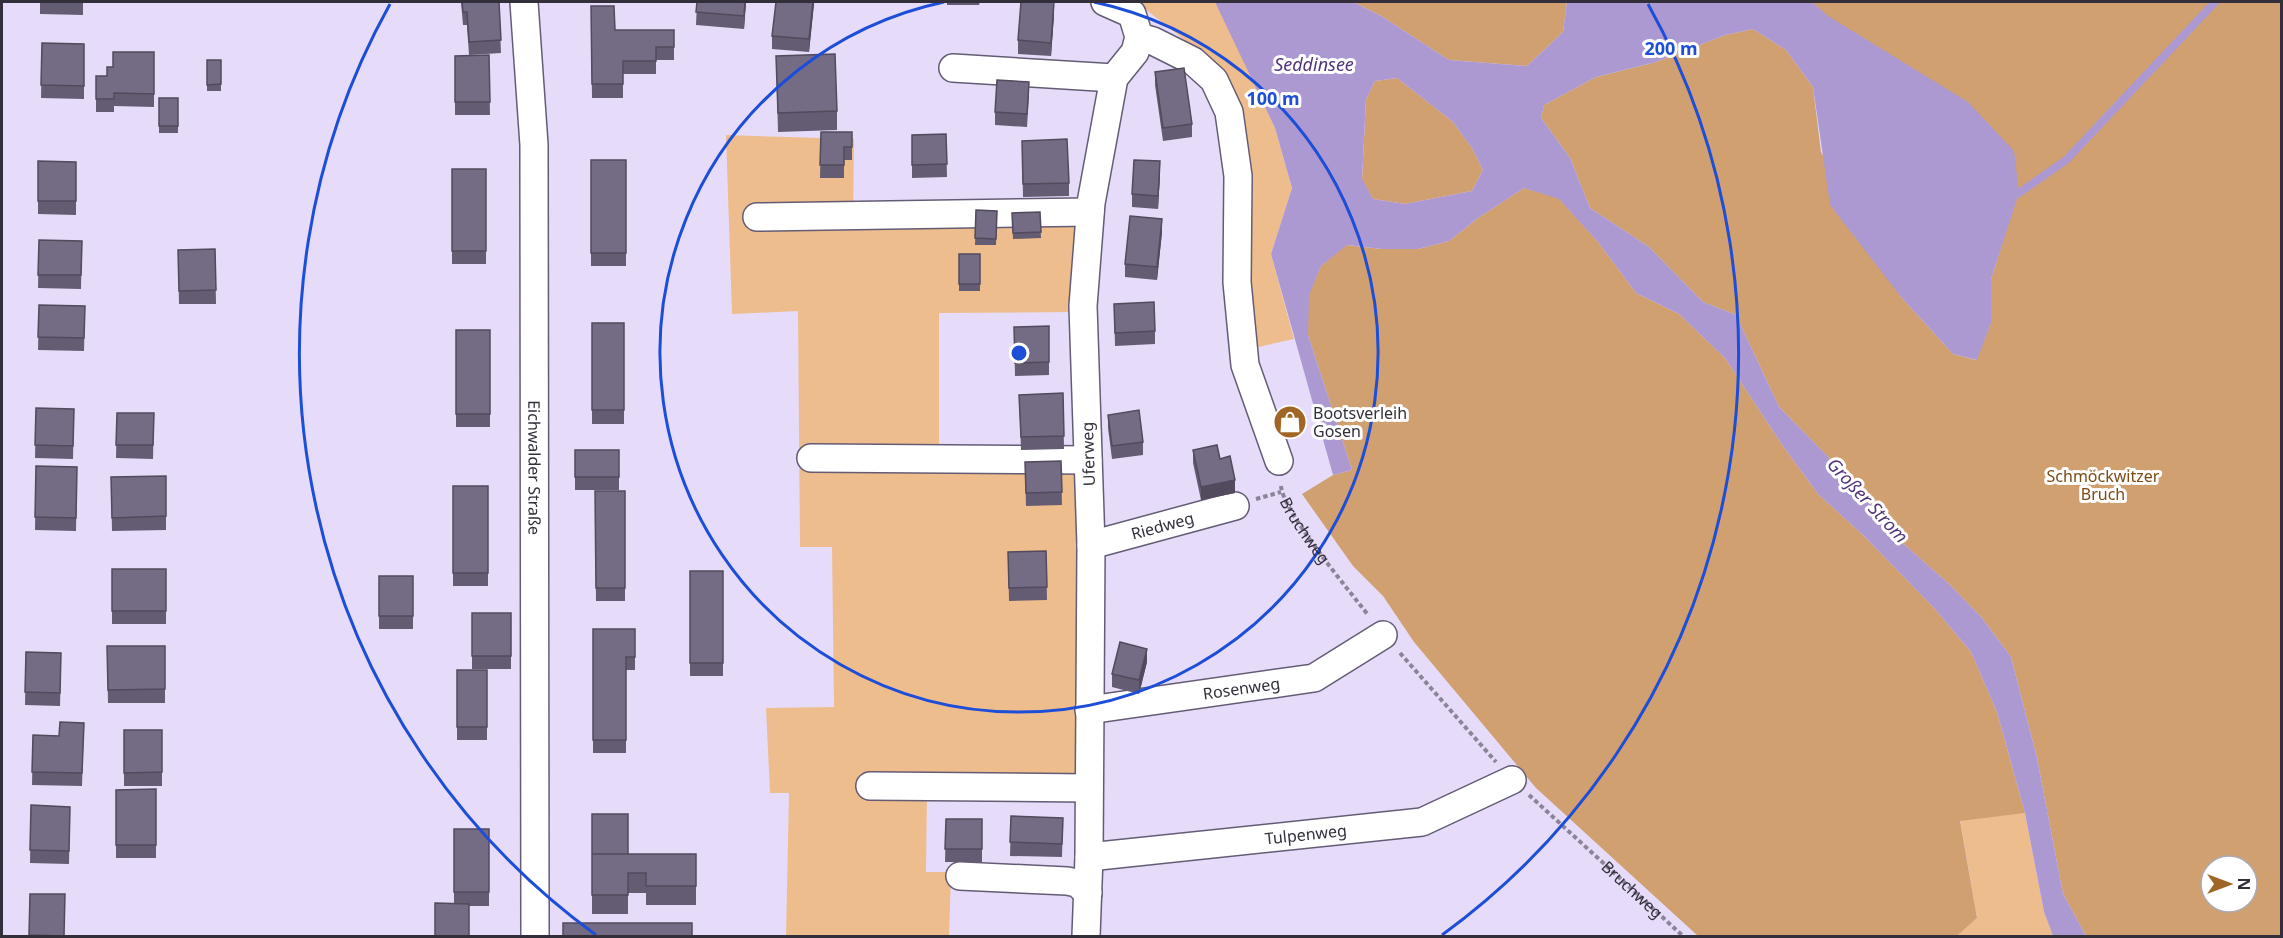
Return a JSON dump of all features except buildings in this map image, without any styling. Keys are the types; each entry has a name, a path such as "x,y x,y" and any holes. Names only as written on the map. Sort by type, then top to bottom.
{"street":[{"name":"Eichwalder Straße","path":"524,2 534,145 535,936"},
{"path":"1105,2 1132,14 1139,37 1153,41 1193,61 1214,80 1229,112 1238,176 1237,282 1245,365 1279,461"},
{"name":"Uferweg","path":"1086,936 1089,857 1091,545 1083,306 1090,212 1114,78 1135,52 1139,37"},
{"path":"953,68 1114,78"},
{"path":"757,217 1090,212"},
{"path":"811,458 1088,460"},
{"name":"Riedweg","path":"1091,545 1234,506"},
{"name":"Rosenweg","path":"1089,710 1314,678 1383,635"},
{"name":"Tulpenweg","path":"1089,857 1422,822 1512,780"},
{"path":"870,786 1089,788"},
{"path":"960,876 1067,881 1077,884 1088,893"}],"path":[{"name":"Bruchweg","path":"1279,461 1280,492 1294,518 1383,635 1512,780 1683,936"}],"shaded area":[{"path":"1136,2 1216,2 1275,128 1292,188 1271,254 1294,339 1258,347 1248,315 1242,127 1223,70"},
{"path":"726,135 854,139 853,218 1083,218 1075,312 939,313 939,455 1083,466 1082,788 927,789 926,872 951,872 949,936 786,936 789,793 770,793 766,708 834,707 832,547 800,547 798,311 732,314"},
{"path":"2025,813 2044,912 2053,936 1957,936 1977,918 1960,820"}],"green space":[{"path":"1353,2 1567,2 1563,32 1527,66 1449,60 1381,16"},
{"name":"Schmöckwitzer Bruch","path":"1812,2 2281,2 2281,936 2086,936 2063,894 2037,758 2011,657 1982,618 1948,583 1898,539 1852,481 1779,407 1736,315 1703,302 1649,247 1590,208 1570,158 1541,118 1544,105 1596,77 1656,62 1725,35 1753,29 1786,50 1813,87 1821,152 1901,297 1953,354 1976,360 1991,323 1991,279 2018,193"},
{"path":"1397,78 1452,121 1472,148 1483,170 1472,191 1405,204 1373,199 1362,180 1366,99 1375,81"},
{"path":"1524,188 1559,198 1598,242 1636,293 1679,314 1725,358 1818,494 1863,535 1935,609 1971,652 1997,712 2025,813 1960,821 1977,918 1957,936 1698,936 1536,788 1414,642 1383,596 1353,566 1302,494 1333,475 1352,470 1308,335 1308,295 1321,266 1346,245 1382,249 1418,249 1449,241 1478,218"}],"water":[{"name":"Seddinsee","path":"1215,2 1353,2 1381,16 1449,60 1527,66 1563,32 1567,2 1812,2 1828,16 1968,102 2014,151 2019,193 1991,279 1991,323 1977,360 1953,354 1901,297 1830,205 1813,87 1786,50 1753,29 1725,35 1656,62 1596,77 1544,105 1541,118 1570,158 1590,208 1649,247 1703,302 1736,315 1779,407 1852,481 1898,539 1948,583 1982,618 2011,657 2037,758 2063,894 2086,936 2053,936 2044,912 2025,813 1997,712 1971,652 1935,609 1863,535 1818,494 1725,358 1679,314 1636,293 1598,242 1559,199 1524,188 1478,218 1449,241 1418,249 1382,249 1347,245 1321,266 1309,295 1308,335 1352,470 1333,475 1271,254 1292,188 1275,128","holes":["1397,78 1452,121 1472,148 1483,170 1472,191 1405,204 1373,199 1362,179 1366,99 1375,81"]}],"waterway":[{"path":"2019,193 2066,160 2215,2"}],"place":[{"name":"Bootsverleih Gosen","path":"1290,422"}],"water label":[{"name":"Großer Strom","path":"1868,500"}]}
